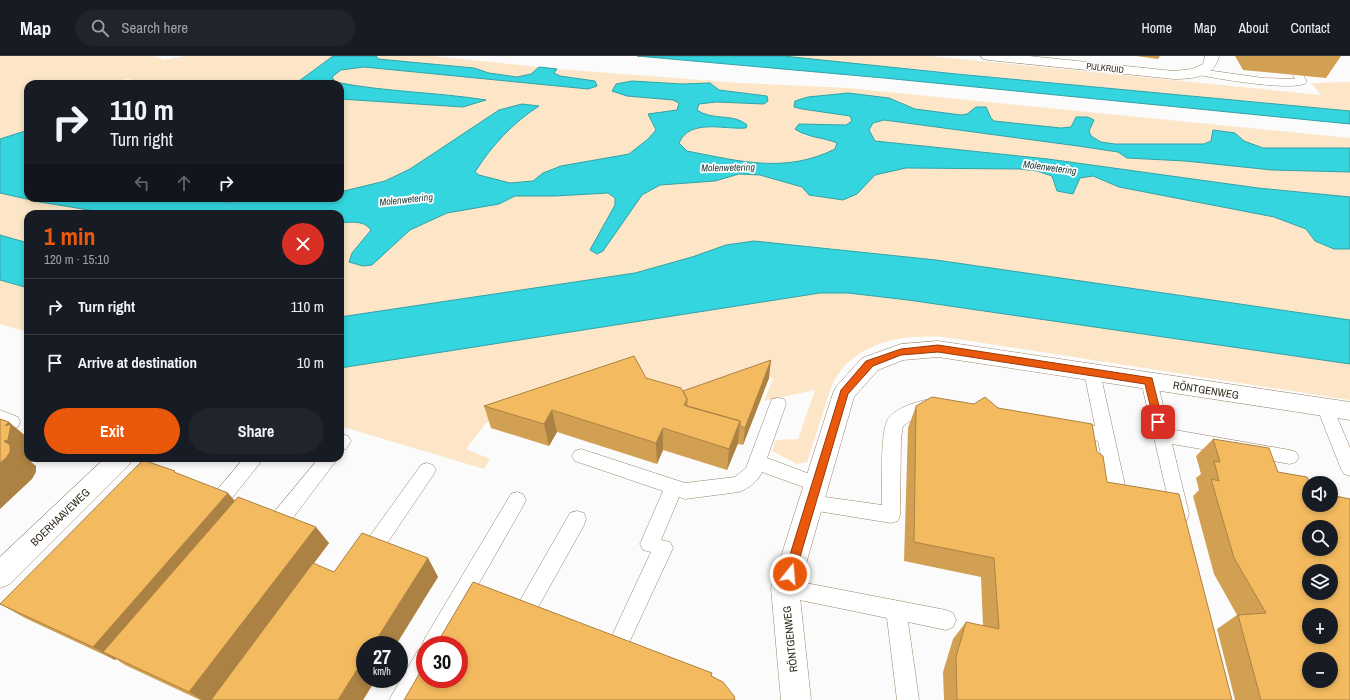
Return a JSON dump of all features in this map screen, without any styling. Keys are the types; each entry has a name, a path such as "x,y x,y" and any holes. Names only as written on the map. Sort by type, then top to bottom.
{"street":[{"name":"PIJLKRUID","path":"988,56 1174,75 1189,75 1199,72"},
{"path":"1199,72 1208,68 1212,61 1212,56"},
{"name":"RÖNTGENWEG","path":"796,700 785,588 844,392 870,364 901,352 938,349 1350,412"},
{"name":"BOERHAAVEWEG","path":"0,575 117,462"}],"lane":[{"path":"1199,72 1290,83 1302,82 1298,75"},
{"path":"1092,372 1119,499"},
{"path":"1149,381 1184,529"},
{"path":"581,456 685,491 739,484 753,473 778,404"},
{"path":"757,462 814,494 891,515 892,438 895,422 919,407 936,405 951,407"},
{"path":"1325,408 1350,469"},
{"path":"1059,427 1105,435"},
{"path":"1162,435 1290,457"},
{"path":"223,496 252,462"},
{"path":"282,517 326,462"},
{"path":"377,542 427,470"},
{"path":"621,638 657,546 674,488"},
{"path":"437,636 517,500"},
{"path":"529,604 577,519"},
{"path":"785,588 946,620"},
{"path":"896,610 908,700"},
{"path":"400,700 416,672"}],"shaded area":[{"path":"0,56 154,56 164,60 185,56 333,56 300,80 24,80 24,131 0,139"},
{"path":"376,56 432,56 539,67 531,74 517,77 489,73 474,68 378,59"},
{"path":"778,56 930,56 1321,95 1311,83 1350,82 1350,111"},
{"path":"364,67 588,89 597,86 579,78 560,76 554,73 557,69 740,83 848,88 1350,138 1350,148 1263,148 1244,141 1235,133 1213,130 1211,141 1204,144 1115,144 1101,142 1091,136 1089,131 1071,127 1061,128 994,121 988,110 976,107 967,114 961,115 915,109 889,98 794,107 849,116 852,121 846,125 799,124 804,136 824,137 838,143 835,149 816,157 798,161 762,163 687,151 679,143 682,135 699,127 737,129 743,120 704,115 697,110 650,119 656,129 648,139 629,154 543,173 533,181 510,183 479,175 475,172 488,153 511,127 538,106 522,104 499,110 410,169 385,181 344,191 344,99 463,106 485,100 344,84 344,80 334,80 332,77 341,70"},
{"path":"884,120 1118,152 1127,158 1185,161 1272,170 1350,172 1350,197 1258,188 1048,159 875,141 869,130 873,123"},
{"path":"906,168 1020,169 1037,171 1052,176 1080,178 1093,176 1119,187 1274,217 1306,229 1315,241 1348,250 1350,249 1350,320 936,260 792,244 726,245 692,257 635,273 344,316 344,223 403,219 499,204 515,196 555,196 608,193 613,197 642,195 660,185 715,181 739,174 760,175 802,187 857,194 875,175"},
{"path":"0,193 24,198 24,202 40,202 89,210 24,210 24,242 0,235"},
{"path":"0,280 24,287 24,331 0,324"},
{"path":"820,293 848,293 908,300 1350,364 1350,400 951,338 917,337 884,342 855,357 843,369 830,389 807,462 797,464 772,451 776,440 798,439 815,390 764,401 773,379 768,375 680,407 638,374 486,423 466,449 490,459 484,469 344,427 344,367"}],"water":[{"path":"333,56 376,56 378,59 474,68 489,73 517,77 531,74 539,67 557,69 554,73 560,76 595,81 597,86 588,89 364,67 341,70 332,77 334,80 300,80"},
{"path":"637,56 783,56 1350,111 1350,124 884,78"},
{"name":"Molenwetering","path":"632,81 682,84 710,83 719,90 767,96 768,101 764,104 716,102 699,104 697,110 709,115 742,121 747,125 746,128 699,128 691,130 684,135 679,143 687,151 762,163 798,161 816,157 835,149 837,143 810,136 795,129 799,124 846,125 852,121 850,116 794,107 795,101 808,97 848,93 889,98 915,109 961,115 967,114 976,107 986,107 994,121 1061,128 1071,127 1076,117 1088,117 1094,120 1089,131 1091,136 1101,142 1115,144 1204,144 1211,141 1213,130 1235,133 1244,141 1263,148 1350,148 1350,172 1272,170 1185,161 1127,158 1118,152 884,120 873,123 869,130 875,141 1048,159 1258,188 1350,197 1350,249 1334,249 1315,241 1306,229 1274,217 1119,187 1093,176 1080,178 1073,194 1057,191 1052,176 1037,171 1020,169 906,168 875,175 857,194 843,200 809,195 802,187 760,175 739,174 715,181 660,185 642,195 603,251 597,254 590,250 615,205 615,198 608,193 555,196 515,196 499,204 447,213 410,230 372,265 363,266 349,262 352,253 371,230 361,223 344,223 344,210 89,210 40,202 344,202 344,191 385,181 410,169 499,110 522,104 539,106 520,120 504,135 475,172 479,175 510,183 533,181 543,173 561,166 629,154 648,139 656,130 648,114 677,110 679,103 673,100 627,96 612,91 616,84"},
{"path":"344,83 486,100 463,107 344,99"},
{"path":"24,131 24,198 0,193 0,139"},
{"path":"0,235 24,242 24,287 0,280"},
{"path":"754,241 936,260 1350,320 1350,364 908,300 848,293 820,293 344,367 344,316 635,273 692,257 726,245"}],"building":[{"path":"634,356 646,378 681,388 687,399 684,405 740,421 729,449 663,428 656,443 552,410 544,424 484,406"},
{"path":"771,360 745,428 740,426 740,421 686,406 687,399 683,391"},
{"path":"932,397 974,404 985,397 998,408 1092,424 1097,452 1103,456 1107,482 1179,494 1232,700 957,700 956,657 966,622 999,629 994,558 914,542 916,406"},
{"path":"0,419 9,422 5,426 11,424 8,440 4,441 10,445 10,452 0,463"},
{"path":"1213,439 1269,448 1278,472 1302,476 1302,512 1338,512 1338,496 1350,499 1350,700 1261,700 1238,615 1266,613 1234,558 1211,479 1219,481 1214,461 1220,462"},
{"path":"141,462 149,462 175,471 174,472 228,493 93,647 0,604"},
{"path":"238,497 316,527 189,692 103,652"},
{"path":"362,533 428,558 379,636 356,636 356,671 338,700 211,700 313,563 334,572"},
{"path":"473,582 712,673 711,676 723,682 734,696 735,700 404,700 416,679 416,688 468,688 468,636 441,636"}],"route":[{"path":"790,574 844,392 870,364 901,352 938,349 1149,381 1158,422"}]}
